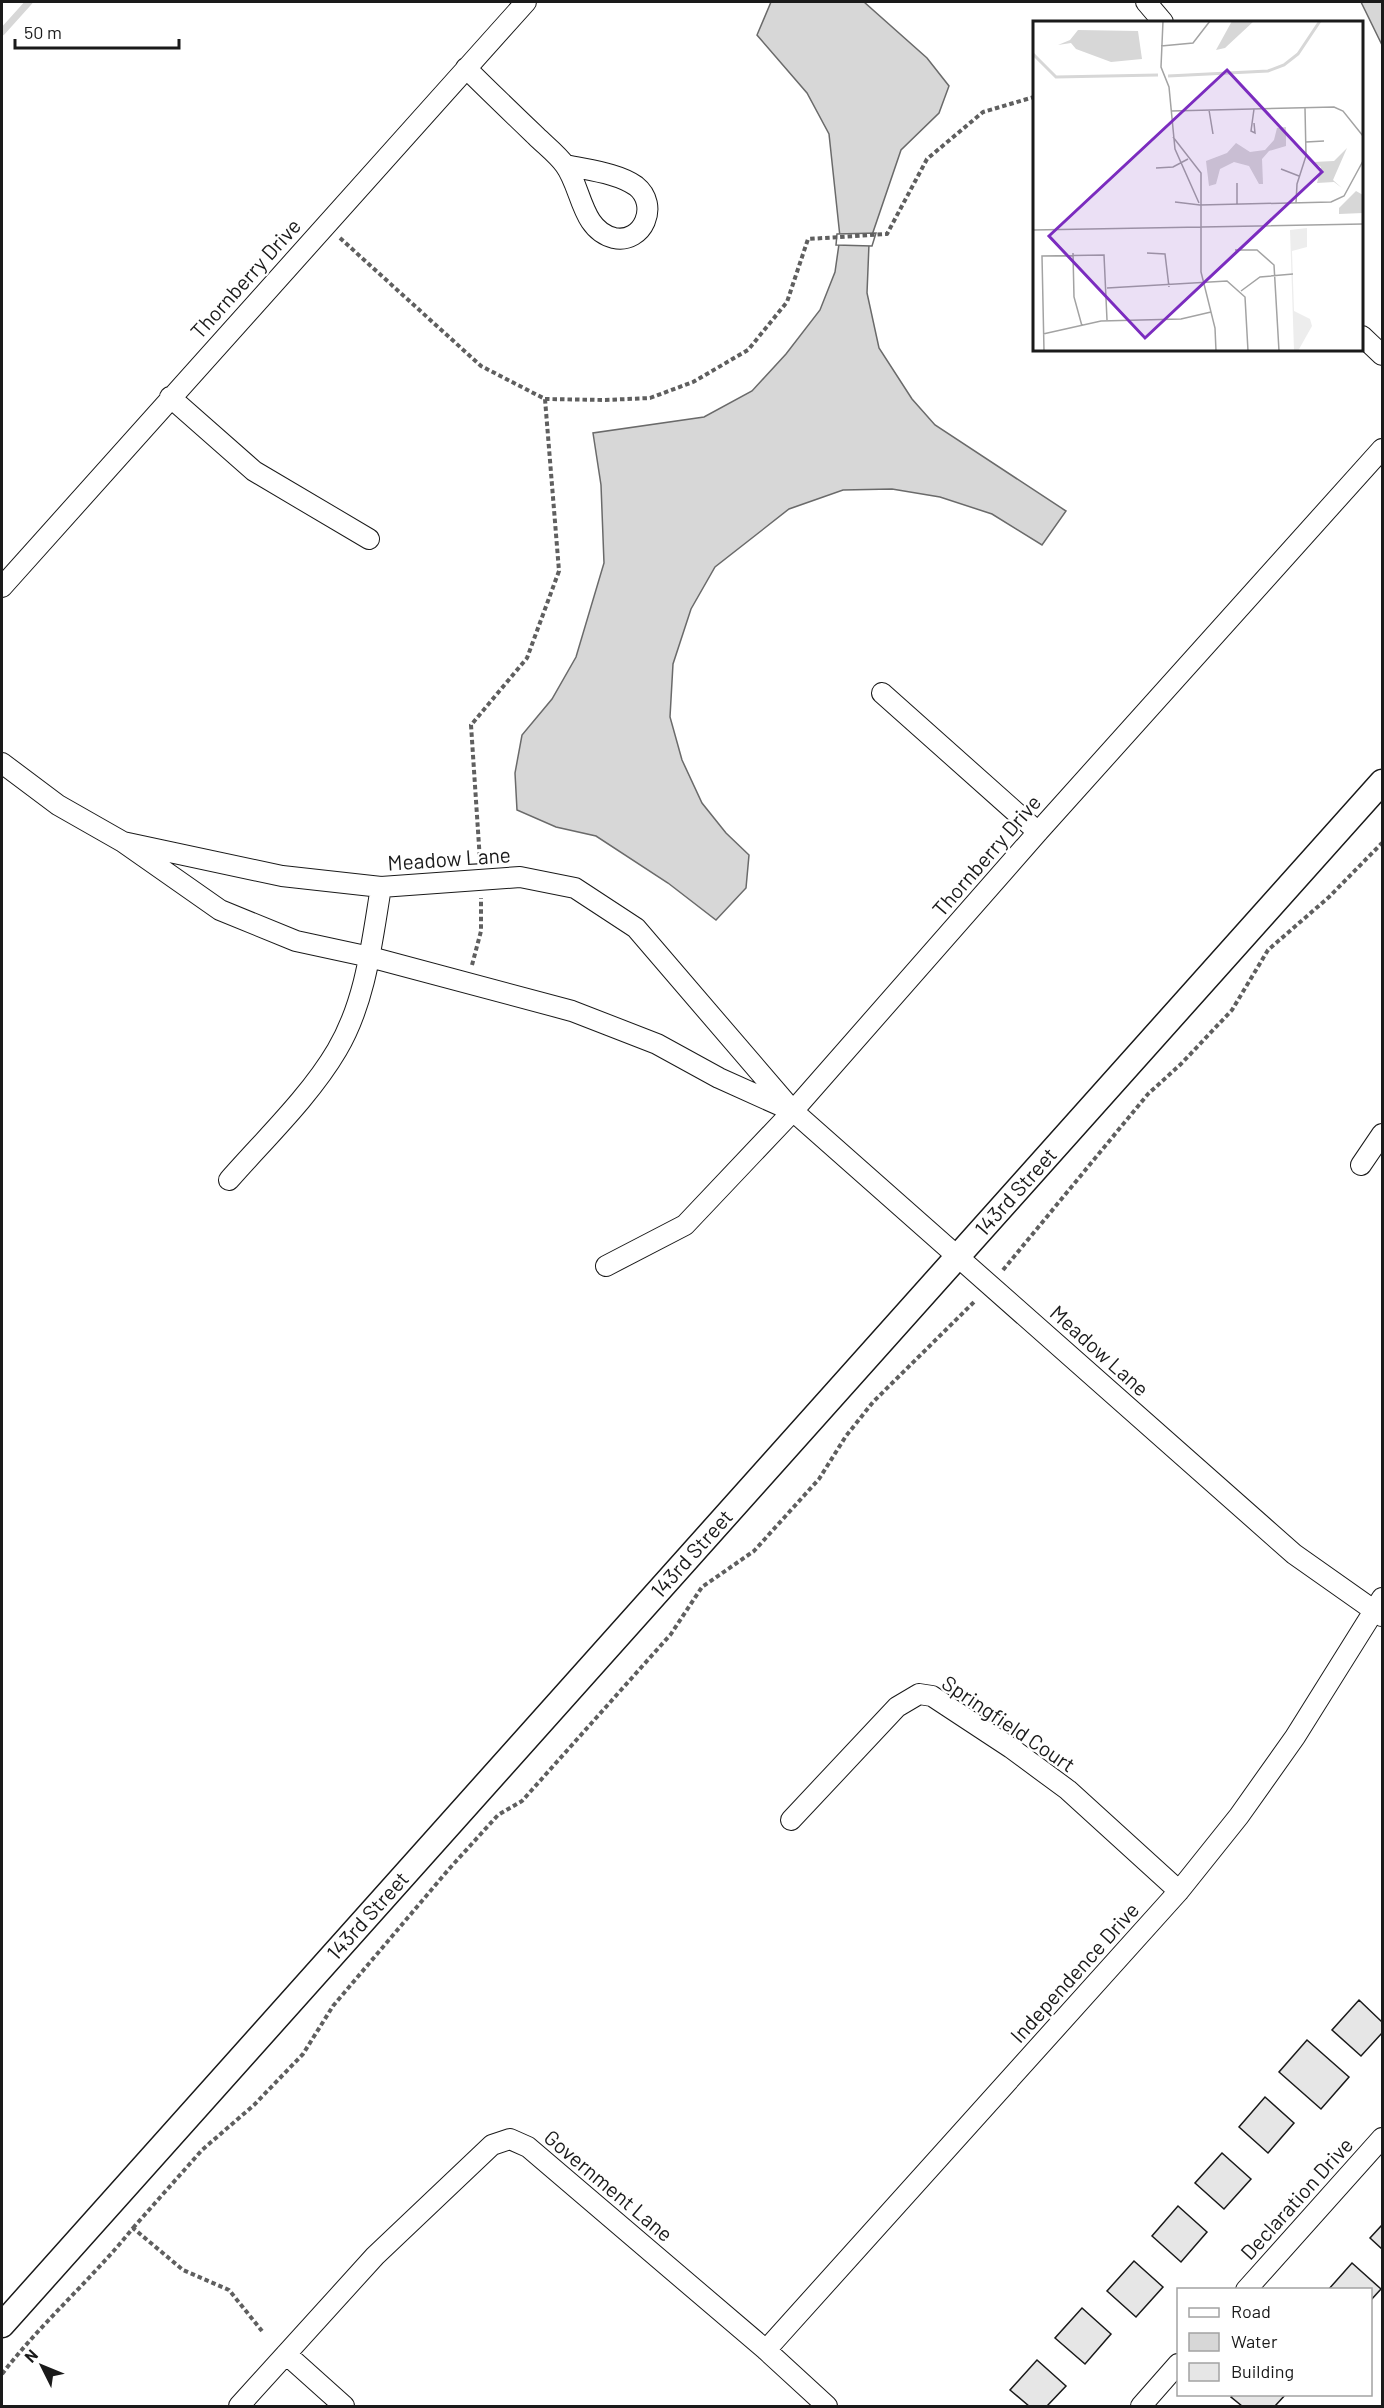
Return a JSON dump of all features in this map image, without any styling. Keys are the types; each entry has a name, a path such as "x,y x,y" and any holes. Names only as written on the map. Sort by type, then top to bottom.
{"street":[{"name":"Thornberry Drive","path":"2,587 526,2"},
{"path":"1146,2 1162,21"},
{"path":"466,68 566,165"},
{"path":"1363,337 1383,355"},
{"path":"170,397 254,471 369,539"},
{"name":"Thornberry Drive","path":"606,1266 685,1225 793,1111 1038,832 1383,449"},
{"path":"882,693 1038,832"},
{"name":"Meadow Lane","path":"2,763 58,805 123,842 220,910 296,941 370,957 572,1011 657,1044 719,1078 793,1111"},
{"name":"143rd Street","path":"2,2325 1383,782"},
{"name":"Meadow Lane","path":"123,842 282,876 381,887 520,877 575,888 636,928 793,1111 1294,1554 1380,1608"},
{"path":"230,1180 310,1088 338,1049 354,1013 370,957 381,887"},
{"path":"1361,1165 1383,1134"},
{"name":"Independence Drive","path":"766,2350 1179,1891 1239,1816 1295,1737 1380,1608"},
{"name":"Springfield Court","path":"791,1820 897,1707 919,1694 932,1696 1049,1776 1179,1891"},
{"name":"Declaration Drive","path":"1247,2288 1383,2138"},
{"name":"Government Lane","path":"239,2406 375,2256 492,2145 510,2139 528,2147 766,2350 827,2406"},
{"path":"285,2354 344,2406"},
{"path":"1141,2406 1177,2366"}],"path":[{"path":"325,224 481,366 545,399 650,398 693,382 748,350 787,302 808,239 886,234 927,159 983,112 1033,98"},
{"path":"466,983 481,931 481,879 471,725 527,658 559,571 545,399"},
{"path":"2,2374 24,2346 104,2265 133,2228 202,2150 254,2105 303,2054 333,2006 449,1869 498,1815 522,1801 671,1634 702,1587 754,1551 819,1479 846,1436 873,1402 990,1285 1148,1094 1181,1064 1232,1010 1268,950 1329,897 1383,843"},
{"path":"133,2228 183,2270 229,2290 262,2331"}],"water":[{"path":"771,2 864,2 927,58 949,86 939,113 901,150 869,244 867,293 879,348 912,399 935,425 1066,511 1042,545 992,514 940,497 892,489 843,490 789,509 715,567 691,609 673,664 670,717 682,760 702,803 726,833 749,855 746,888 716,920 668,883 596,836 556,827 517,810 515,773 522,735 552,699 576,657 604,563 601,485 593,433 704,417 752,391 786,354 820,310 835,272 840,237 829,134 807,93 757,35"},
{"path":"1361,2 1382,2 1382,45"}],"pier":[{"path":"876,233 872,246 836,245 837,234"}],"building":[{"path":"1359,2000 1382,2022 1382,2033 1361,2056 1332,2030"},
{"path":"1307,2040 1349,2077 1321,2109 1279,2072"},
{"path":"1265,2097 1294,2123 1268,2153 1239,2127"},
{"path":"1222,2153 1251,2179 1224,2209 1195,2183"},
{"path":"1178,2206 1207,2232 1181,2262 1152,2236"},
{"path":"1382,2225 1382,2249 1370,2238"},
{"path":"1134,2261 1163,2287 1136,2317 1107,2291"},
{"path":"1352,2263 1381,2289 1372,2299 1372,2288 1330,2288"},
{"path":"1082,2308 1111,2334 1085,2364 1055,2338"},
{"path":"1037,2360 1066,2386 1047,2406 1029,2406 1010,2390"},
{"path":"1284,2396 1275,2406 1242,2406 1231,2397"}],"waterway":[{"path":"2,32 29,2"}]}
